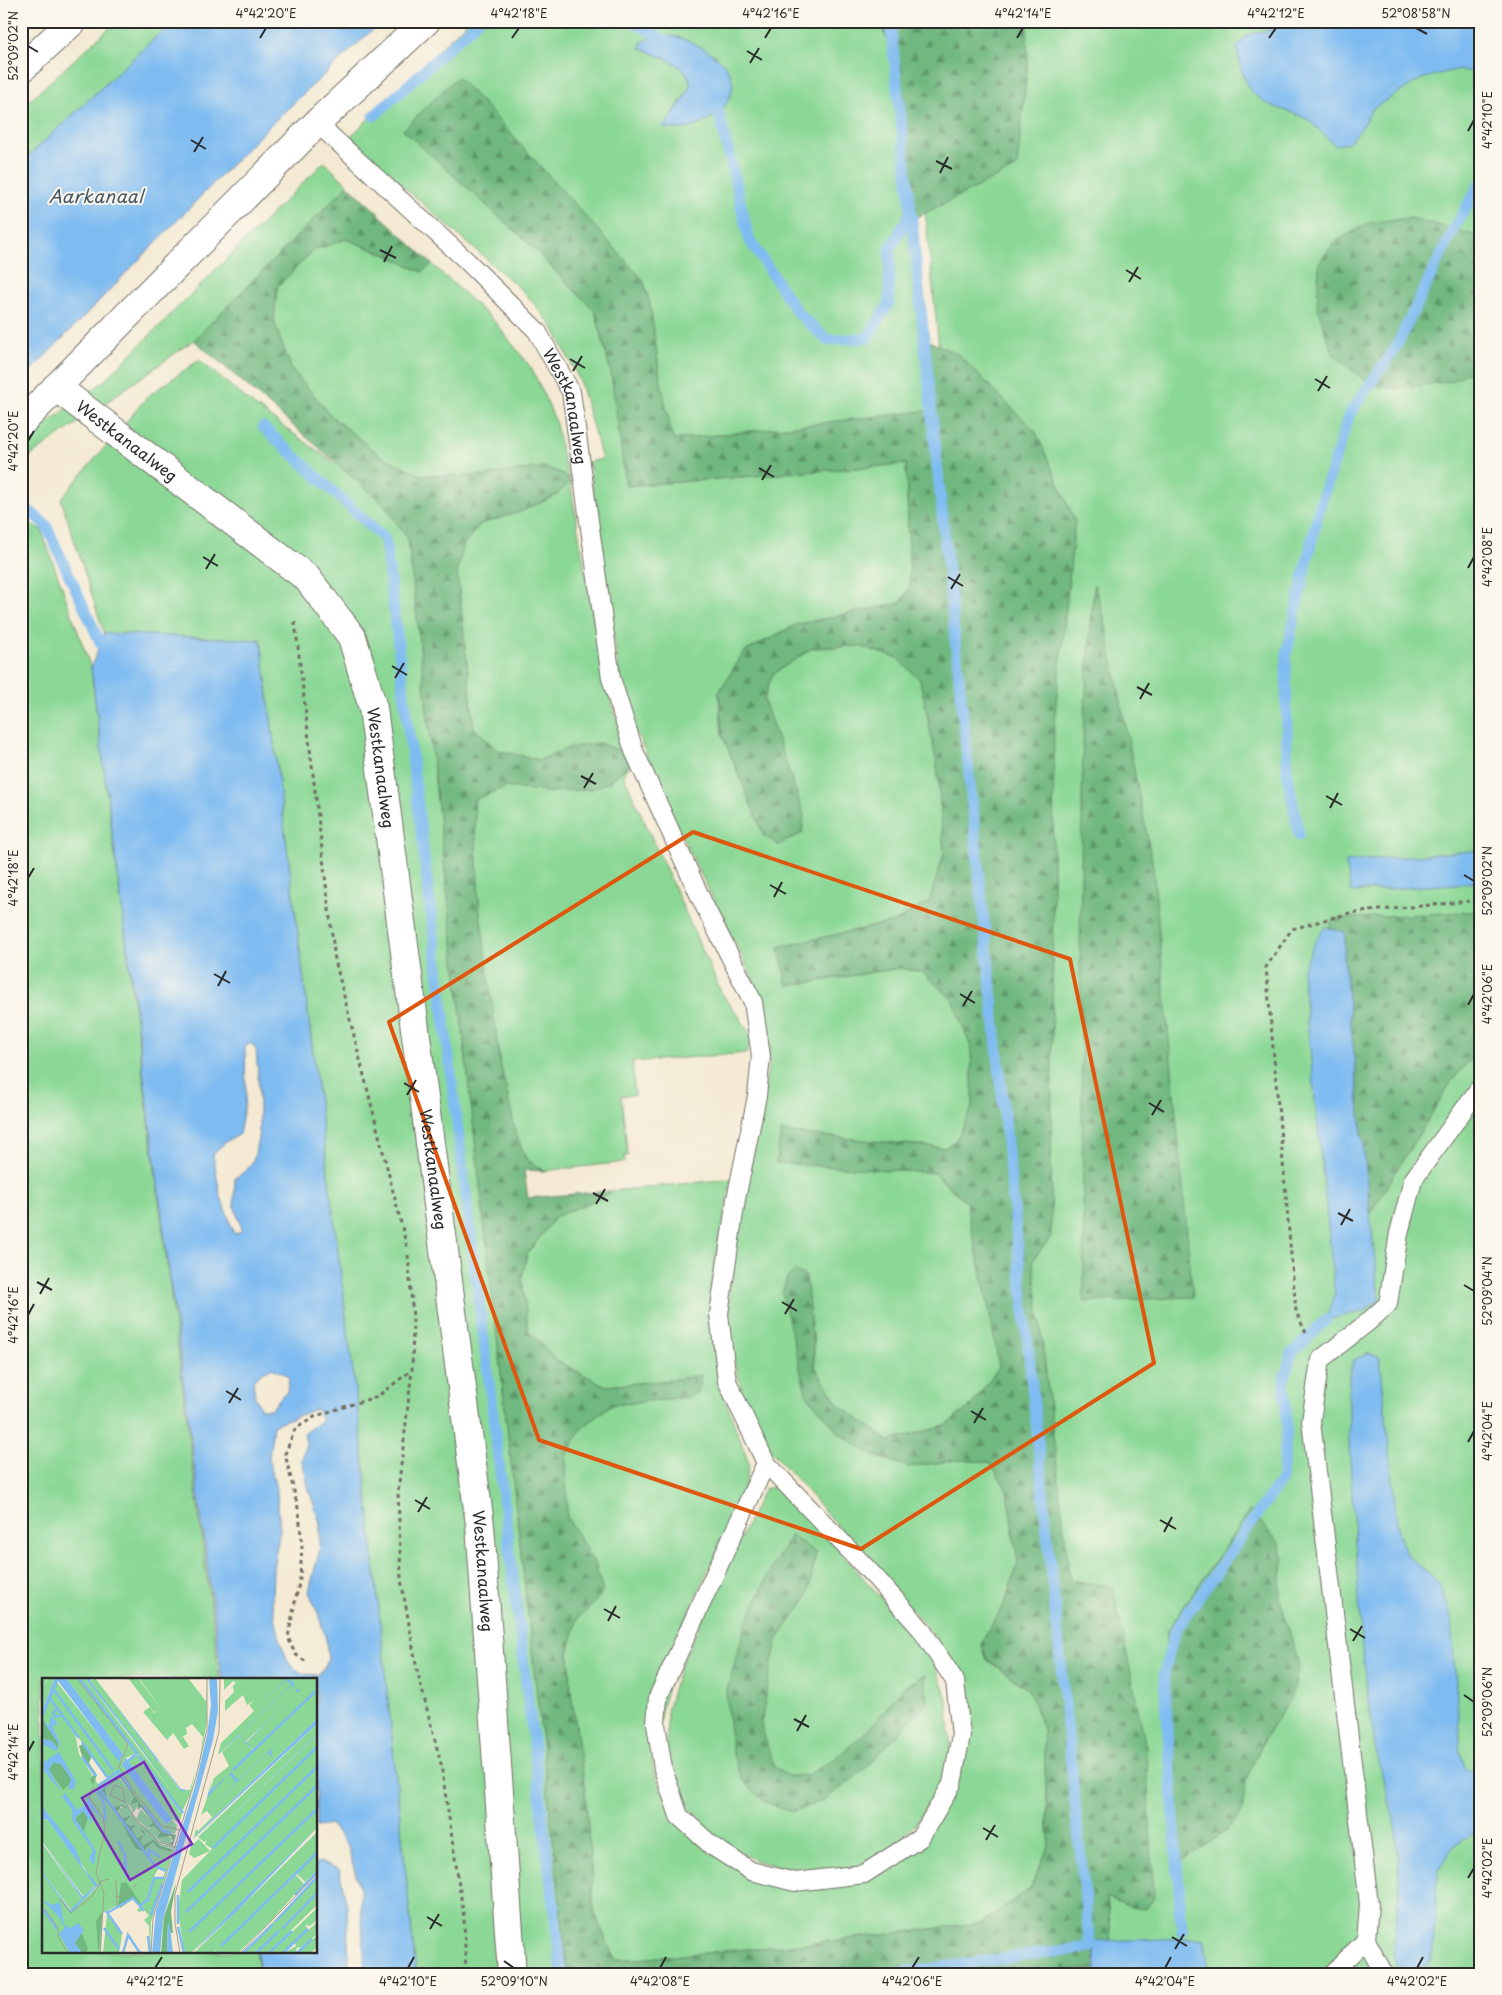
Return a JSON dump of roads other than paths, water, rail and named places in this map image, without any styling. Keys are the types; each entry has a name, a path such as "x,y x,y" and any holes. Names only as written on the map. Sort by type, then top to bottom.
{"street":[{"path":"21,69 73,21"},
{"path":"21,423 317,123 426,21"},
{"name":"Westkanaalweg","path":"56,387 307,578 352,637 373,708 480,1525 512,1974"}],"lane":[{"name":"Westkanaalweg","path":"317,123 467,261 537,331 571,392 611,678 634,751 703,903 753,1002 761,1056 757,1096 736,1198 719,1314 727,1381 766,1462 875,1577 921,1629 955,1681 961,1735 952,1784 920,1838 864,1874 795,1882 751,1871 712,1846 679,1816 663,1769 656,1724 658,1697 766,1462"},
{"path":"1384,1974 1366,1940 1369,1904 1312,1431 1312,1412 1320,1360 1388,1304 1398,1233 1412,1180 1481,1086"},
{"path":"1332,1974 1366,1940"}],"water":[{"name":"Aarkanaal","path":"173,21 382,21 269,126 21,381 21,163"},
{"path":"1284,21 1481,21 1481,74 1478,72 1454,70 1421,79 1372,109 1361,129 1348,143 1335,145 1307,119 1274,107 1255,95 1242,73 1237,47 1248,34 1274,29"},
{"path":"658,35 677,37 699,46 721,61 730,73 733,83 728,101 722,109 705,122 686,129 663,128 683,100 690,85 689,78 679,66 640,48 642,42"},
{"path":"104,633 261,640 362,1444 416,1974 358,1974 365,1970 360,1889 348,1847 331,1825 318,1827 318,1678 222,1678 91,668","holes":["251,1043 256,1049 259,1090 259,1132 254,1159 247,1170 235,1178 234,1205 242,1229 234,1234 220,1194 213,1155 225,1142 239,1135 246,1095 245,1047","272,1368 289,1376 287,1392 272,1409 261,1409 255,1397 253,1380 262,1372","316,1409 322,1420 304,1433 306,1443 302,1460 309,1490 320,1523 320,1548 309,1592 326,1639 328,1658 325,1667 318,1675 304,1674 294,1668 287,1659 280,1640 272,1602 273,1567 280,1530 277,1494 269,1458 273,1425"]},
{"path":"1481,850 1481,882 1351,892 1346,862"},
{"path":"1325,927 1345,932 1344,957 1379,1300 1365,1311 1326,1320 1335,1295 1302,971 1316,940"},
{"path":"1368,1353 1380,1358 1398,1532 1406,1554 1440,1584 1451,1617 1461,1755 1465,1767 1475,1773 1481,1767 1481,1828 1453,1847 1438,1871 1433,1952 1428,1964 1411,1973 1395,1966 1393,1951 1398,1900 1399,1860 1394,1819 1375,1747 1362,1647 1349,1445 1349,1374 1354,1360"},
{"path":"322,1862 339,1869 347,1906 349,1967 351,1973 354,1974 260,1974 257,1952 318,1952 318,1863"},
{"path":"1204,1938 1210,1974 1097,1974 1093,1941"}],"waterway":[{"path":"374,116 478,21"},
{"path":"633,21 670,44"},
{"path":"889,1974 1090,1947 890,21"},
{"path":"715,97 749,239 797,312 827,340 867,338 889,304 890,249 911,212"},
{"path":"1299,835 1287,772 1286,655 1319,509 1350,413 1396,347 1454,228 1481,182"},
{"path":"263,427 385,539 562,1974"},
{"path":"21,504 46,525 106,655"},
{"path":"1182,1932 1164,1673 1175,1631 1282,1479 1287,1428 1284,1379 1292,1353 1326,1320"}]}
